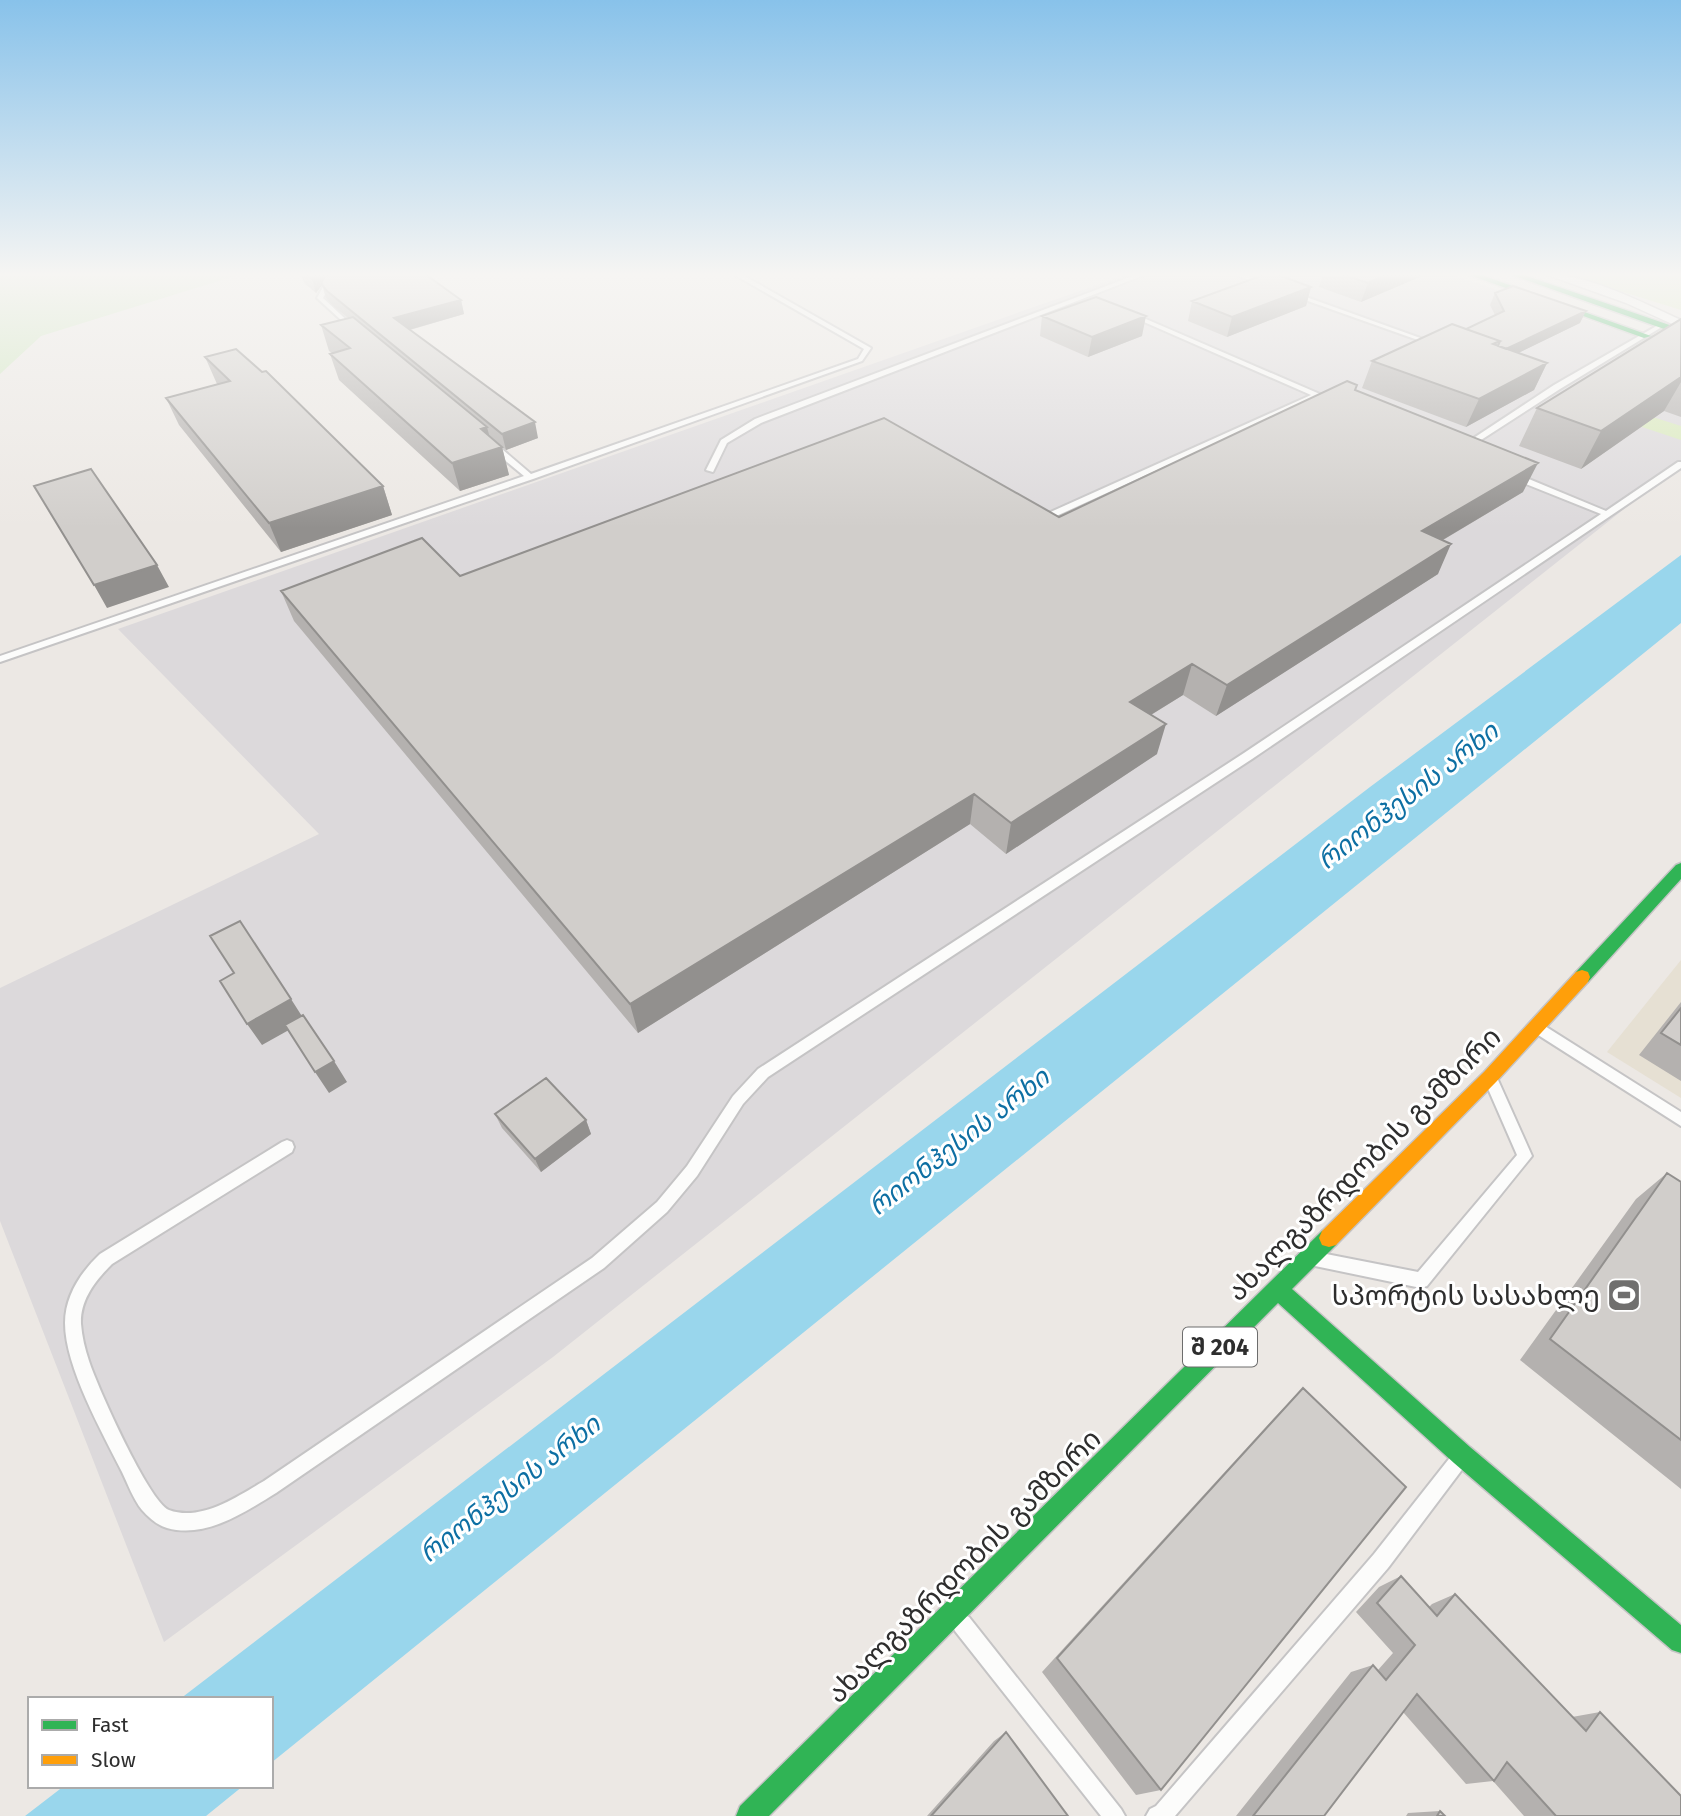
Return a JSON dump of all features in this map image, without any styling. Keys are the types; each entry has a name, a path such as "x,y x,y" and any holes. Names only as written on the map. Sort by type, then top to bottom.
{"main road":[{"name":"ახალგაზრდობის გამზირი","path":"750,1816 1490,1077 1681,869"},
{"path":"1277,1289 1462,1455 1681,1641"}],"lane":[{"path":"0,659 530,477 861,359"},
{"path":"710,470 724,442 758,421 922,359"},
{"path":"1233,359 1341,405"},
{"path":"1468,458 1455,453 1557,387 1607,359"},
{"path":"1544,382 1557,387"},
{"path":"1028,525 1316,395"},
{"path":"488,442 530,477"},
{"path":"287,1147 106,1259 90,1274 80,1290 73,1324 79,1358 146,1502 165,1519 195,1522 232,1508 270,1487 598,1263 662,1207 692,1171 738,1100 763,1073 1248,756 1681,464"},
{"path":"1506,473 1607,514"},
{"path":"1537,1027 1681,1120"},
{"path":"1307,1258 1421,1280 1525,1156 1490,1077"},
{"path":"1157,1816 1163,1814 1381,1561 1462,1455"},
{"path":"953,1613 1114,1816"}],"shaded area":[{"path":"887,359 1681,359 1681,464 553,1357 164,1642 0,1221 0,988 319,834 118,629"},
{"path":"1681,960 1681,1098 1607,1052"}],"green space":[{"path":"0,359 16,359 0,374"},
{"path":"1637,412 1681,426 1681,440 1624,421"}],"water":[{"name":"რიონჰესის არხი","path":"1681,555 1681,623 273,1761 273,1697 183,1697 1370,787"},
{"path":"61,1788 241,1788 206,1816 25,1816"}],"building":[{"path":"207,359 247,359 262,372 266,371 383,486 269,523 166,398 230,381"},
{"path":"335,359 404,359 487,427 481,429 502,447 452,463"},
{"path":"410,359 449,359 535,422 502,434"},
{"path":"1377,359 1535,359 1547,363 1479,399 1372,361"},
{"path":"1617,359 1681,359 1681,377 1601,431 1537,408"},
{"path":"1347,381 1357,385 1355,390 1538,463 1422,531 1451,544 1227,685 1192,664 1130,702 1166,724 1011,823 974,794 630,1004 281,591 422,538 460,576 884,418 1059,517"},
{"path":"91,469 157,565 94,585 34,486"},
{"path":"240,921 291,999 247,1024 220,981 234,973 210,936"},
{"path":"1681,1008 1681,1045 1661,1033"},
{"path":"303,1015 334,1061 315,1072 285,1025"},
{"path":"546,1078 586,1120 535,1159 495,1114"},
{"name":"სპორტის სასახლე","path":"1667,1173 1681,1182 1681,1440 1550,1339"},
{"path":"1303,1388 1406,1487 1161,1790 1057,1658"},
{"path":"1401,1576 1437,1616 1455,1594 1586,1731 1600,1712 1681,1796 1681,1816 1556,1816 1507,1762 1494,1781 1417,1694 1324,1816 1253,1816 1373,1665 1386,1680 1415,1645 1377,1603"},
{"path":"1006,1732 1068,1816 931,1816"}],"traffic: fast":[{"path":"1582,977 1681,869"},
{"path":"750,1816 1329,1238"},
{"path":"1277,1289 1462,1455 1681,1641"}],"traffic: slow":[{"path":"1329,1238 1490,1077 1582,977"}],"place":[{"name":"სპორტის სასახლე","path":"1624,1295"}]}
